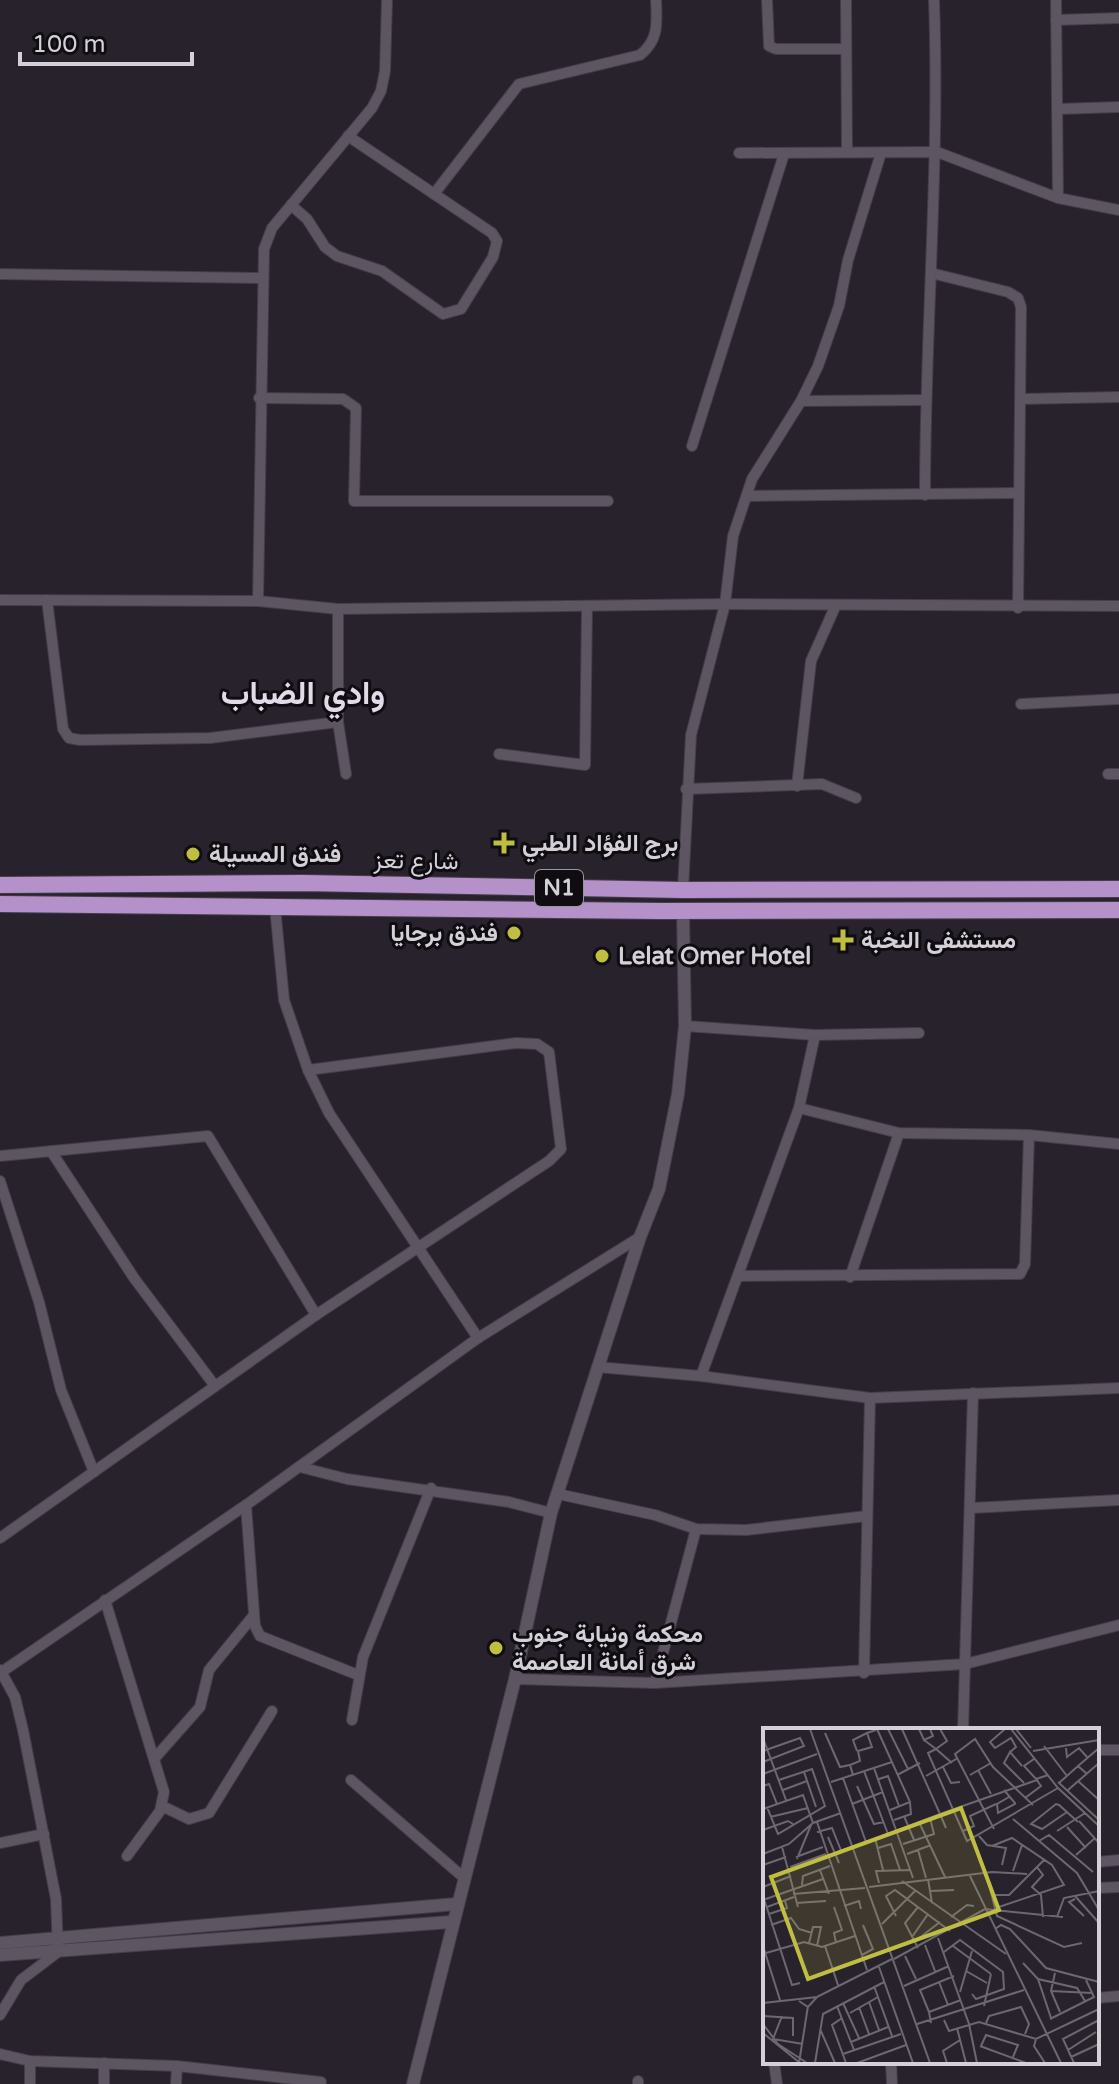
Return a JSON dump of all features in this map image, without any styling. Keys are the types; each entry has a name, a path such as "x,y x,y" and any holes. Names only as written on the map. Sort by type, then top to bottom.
{"highway":[{"path":"0,872 28,887"},
{"name":"شارع تعز","path":"0,885 303,883 683,890 1119,889"},
{"path":"303,883 304,906"},
{"path":"683,890 683,911"},
{"name":"شارع تعز","path":"0,904 683,911 1119,910"}],"street":[{"path":"258,601 261,278 264,249 272,228 372,108 381,91 387,0"},
{"path":"434,194 519,84 640,55 652,46 657,28 656,0"},
{"path":"767,0 769,46 776,49 845,49"},
{"path":"846,0 847,152"},
{"path":"925,495 930,215 937,152 934,0"},
{"path":"1056,0 1058,198"},
{"path":"1056,20 1119,18"},
{"path":"1058,109 1119,107"},
{"path":"291,205 307,219 325,247 337,256 382,271 435,310 452,313 461,309 493,257 497,241 492,233 348,136"},
{"path":"739,153 937,152 1058,198 1119,210"},
{"path":"683,890 691,735 725,604 733,536 752,479 801,401 839,306 848,260 881,153"},
{"path":"692,446 784,154"},
{"path":"931,273 1018,298 1021,399 1018,608"},
{"path":"0,274 261,278"},
{"path":"1021,399 1119,397"},
{"path":"259,398 343,399 356,408 354,501 608,501"},
{"path":"801,401 925,400"},
{"path":"747,496 1018,493"},
{"path":"0,600 258,601 338,609 725,604 1018,608 1119,606"},
{"path":"47,600 63,729 69,738 210,738 338,722"},
{"path":"499,754 585,765 587,607"},
{"path":"797,786 811,661 835,607"},
{"path":"338,609 338,722 346,774"},
{"path":"1021,704 1119,699"},
{"path":"686,789 822,784 856,798"},
{"path":"275,907 284,1000 308,1070 329,1113 478,1338"},
{"path":"413,2084 451,1922 515,1679 551,1513 640,1237 659,1189 678,1094 685,1026 683,911"},
{"path":"685,1026 815,1035 919,1033"},
{"path":"701,1376 799,1108 815,1035"},
{"path":"0,1538 316,1315 549,1161 561,1149 549,1052 537,1044 516,1043 308,1070"},
{"path":"799,1108 899,1133 1029,1135 1119,1144"},
{"path":"850,1277 899,1133"},
{"path":"738,1276 1020,1274 1025,1264 1029,1135"},
{"path":"0,1156 208,1136 316,1315"},
{"path":"51,1151 134,1278 215,1386"},
{"path":"0,1181 39,1302 61,1390 94,1472"},
{"path":"58,1952 56,1899 44,1834 15,1697 0,1672 246,1505 478,1338 640,1237"},
{"path":"597,1367 701,1376 870,1398 1119,1388"},
{"path":"963,1728 972,1508 973,1393"},
{"path":"864,1673 870,1398"},
{"path":"300,1467 347,1479 431,1488 551,1513"},
{"path":"352,1720 358,1675 375,1622 431,1488"},
{"path":"558,1494 655,1515 696,1529 746,1530 867,1516"},
{"path":"972,1508 1119,1500"},
{"path":"246,1505 257,1631 266,1641 358,1675"},
{"path":"655,1683 696,1529"},
{"path":"105,1600 164,1792 162,1806 127,1856"},
{"path":"154,1759 200,1707 209,1670 254,1615"},
{"path":"515,1679 655,1683 864,1673 965,1664 1119,1625"},
{"path":"162,1806 189,1819 209,1813 272,1711"},
{"path":"351,1780 463,1877"},
{"path":"0,1843 44,1834"},
{"path":"1099,1862 1119,1860"},
{"path":"1099,1888 1119,1887"},
{"path":"0,1943 456,1904"},
{"path":"0,1955 451,1922"},
{"path":"0,2015 21,1980 58,1952"},
{"path":"1099,1998 1119,1996"},
{"path":"0,2054 30,2061 177,2066 321,2082"},
{"path":"30,2061 30,2084"},
{"path":"104,2063 104,2084"},
{"path":"774,2064 777,2084"},
{"path":"891,2064 892,2084"},
{"path":"176,2084 177,2066"}],"place":[{"name":"برج الفؤاد الطبي","path":"504,843"},
{"name":"فندق المسيلة","path":"193,854"},
{"name":"فندق برجايا","path":"514,933"},
{"name":"مستشفى النخبة","path":"843,940"},
{"name":"Lelat Omer Hotel","path":"602,956"},
{"name":"محكمة ونيابة جنوب شرق أمانة العاصمة","path":"496,1648"}],"district":[{"name":"وادي الضباب","path":"303,694"}]}
